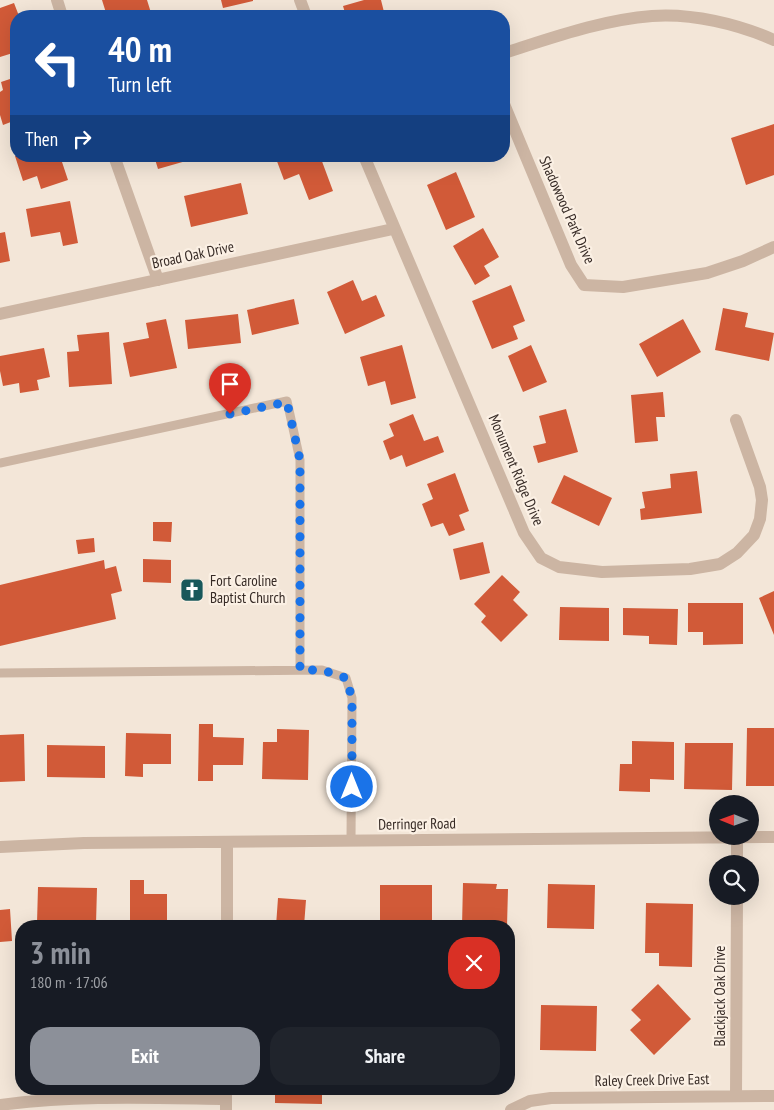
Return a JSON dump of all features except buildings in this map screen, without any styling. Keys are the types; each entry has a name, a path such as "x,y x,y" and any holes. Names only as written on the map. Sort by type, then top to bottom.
{"street":[{"path":"510,51 594,25 652,16 700,18 754,32 774,40"},
{"name":"Shadowood Park Drive","path":"510,118 571,265 584,285 623,287 706,273 743,261 774,246"},
{"path":"116,162 158,280"},
{"name":"Monument Ridge Drive","path":"366,162 393,229 524,533 541,558 559,567 612,572 690,569 720,564 737,552 754,535 760,519 762,500 760,487 736,420"},
{"name":"Broad Oak Drive","path":"0,314 393,229"},
{"name":"Derringer Road","path":"0,847 84,843 709,837"},
{"name":"Derringer Road","path":"759,837 774,837"},
{"path":"227,842 227,920"},
{"name":"Blackjack Oak Drive","path":"736,905 736,1096"},
{"name":"Raley Creek Drive East","path":"510,1110 530,1101 551,1098 774,1096"},
{"path":"0,1105 34,1100 82,1097 226,1099"}],"lane":[{"path":"0,463 287,402 300,460 300,670"},
{"path":"0,673 322,670 346,678 352,698 352,841"}],"place":[{"name":"Fort Caroline Baptist Church","path":"192,590"}],"route":[{"path":"230,414 287,402 300,460 300,670 322,670 346,678 352,698 352,787"}]}
